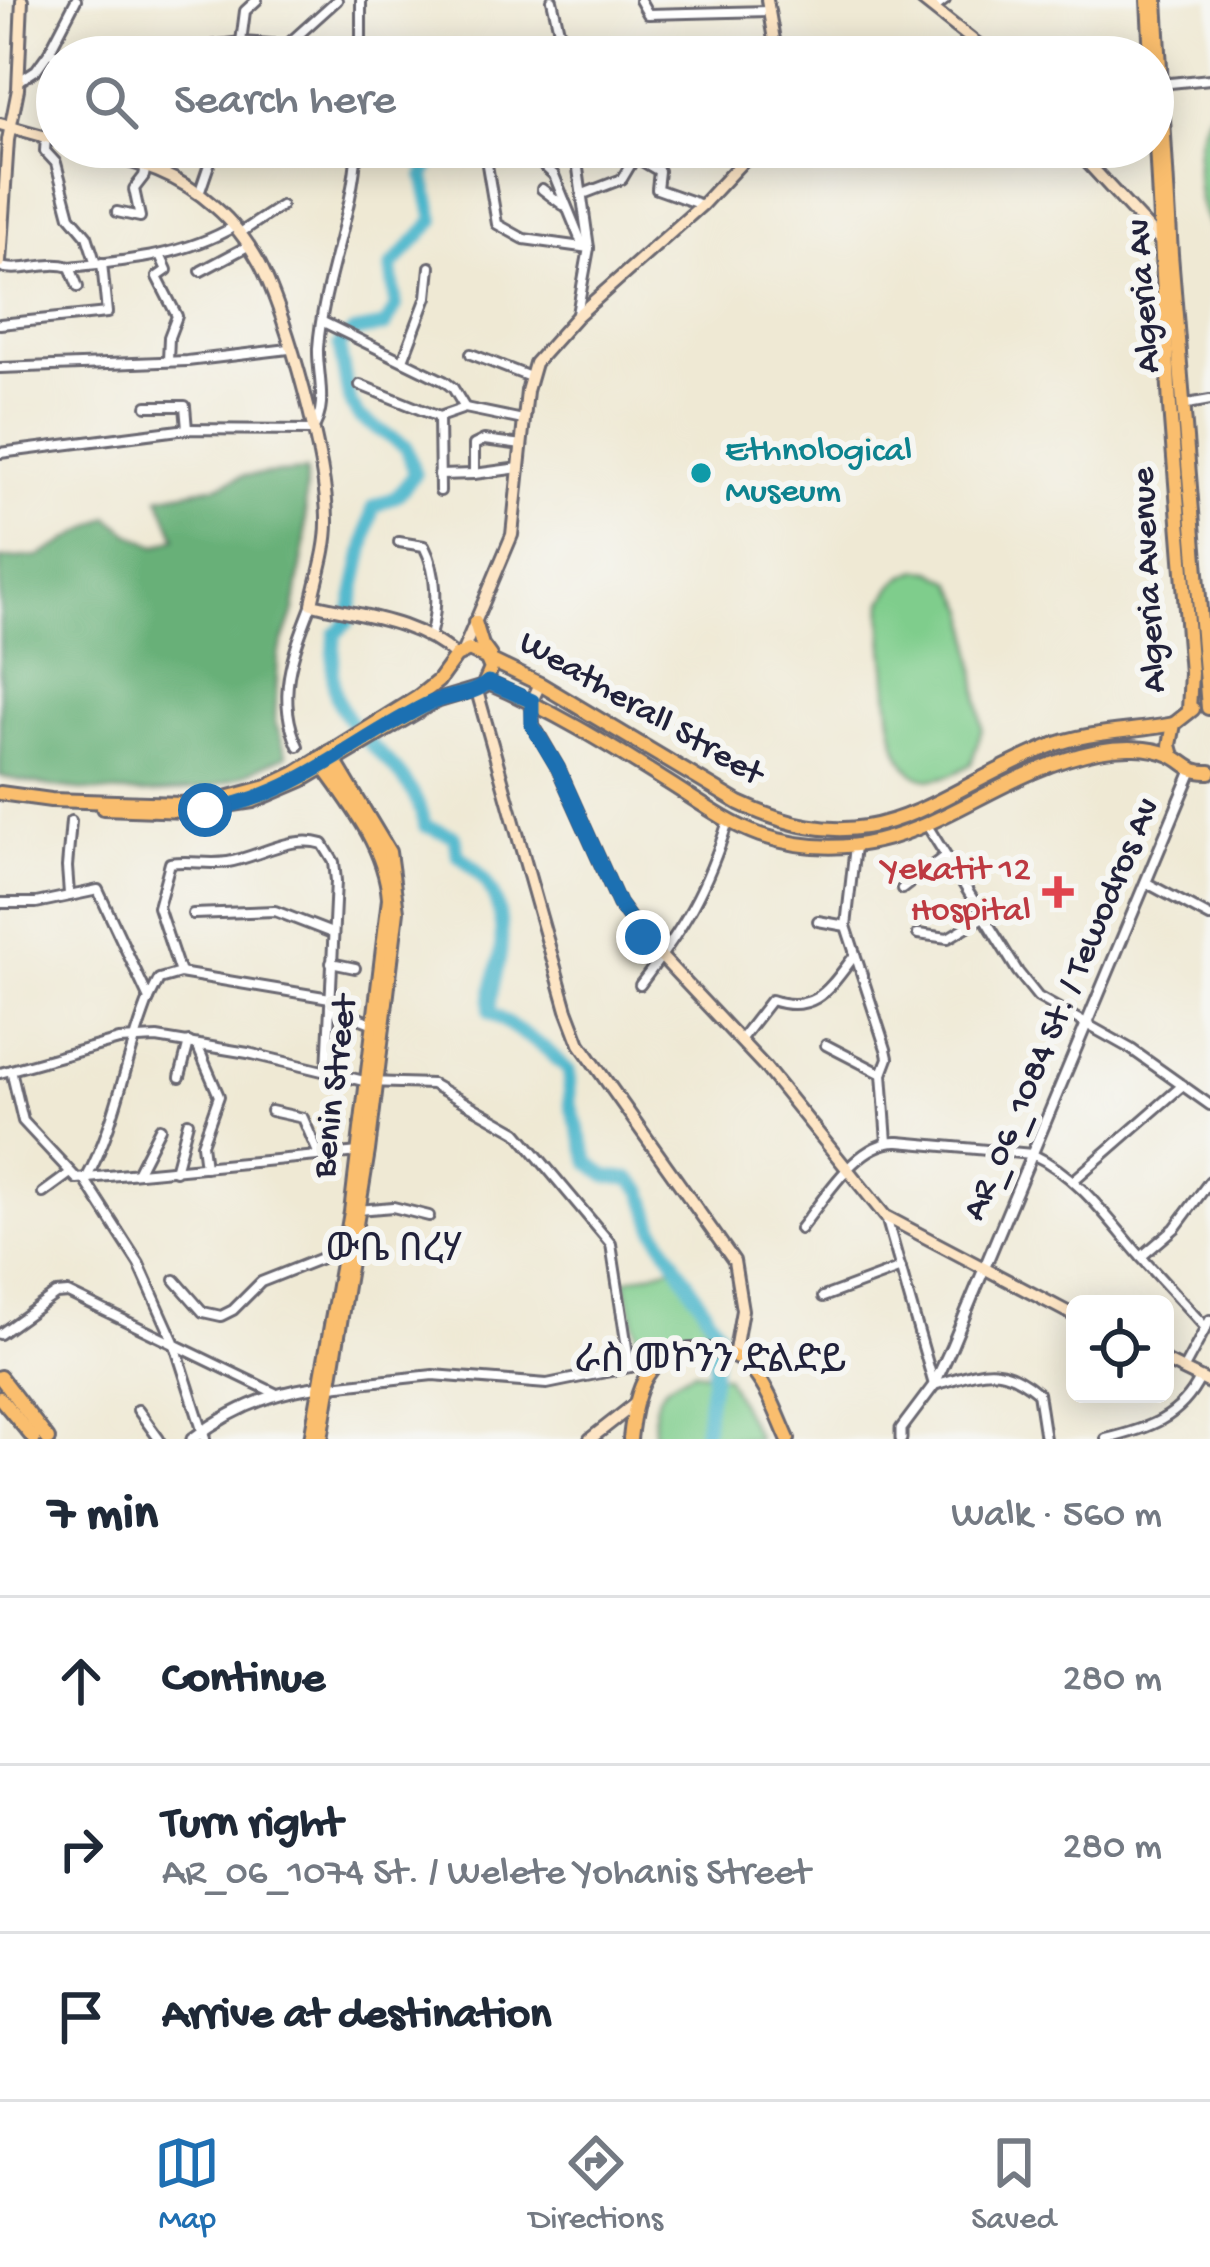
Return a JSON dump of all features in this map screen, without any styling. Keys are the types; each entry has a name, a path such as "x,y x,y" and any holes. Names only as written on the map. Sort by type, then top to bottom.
{"main road":[{"path":"0,264 6,126 19,81 22,0"},
{"path":"922,0 967,36"},
{"name":"Algeria Av","path":"1151,36 1152,0"},
{"name":"Algeria Av","path":"1152,0 1154,36"},
{"path":"768,5 773,36"},
{"path":"6,126 36,134"},
{"path":"153,168 199,194 238,230 272,294 312,430 328,517 312,604 435,639 457,656"},
{"path":"0,796 27,802 205,810 254,801 302,780 427,691 457,656 512,535 530,377 542,351 736,168"},
{"path":"1092,168 1171,254"},
{"name":"Algeria Av","path":"1158,168 1170,407 1180,446"},
{"name":"Algeria Av","path":"1163,168 1185,405 1180,446"},
{"name":"Algeria Avenue","path":"1180,446 1193,615 1189,710"},
{"name":"Algeria Avenue","path":"1193,615 1209,708"},
{"path":"435,639 458,638 475,622"},
{"path":"384,722 476,688 491,669 475,622"},
{"path":"457,656 475,651 490,659"},
{"path":"457,656 452,682 532,701 728,819 777,839 855,845 928,826 1057,761 1122,748 1173,756 1203,775"},
{"name":"Weatherall Street","path":"490,659 739,803 766,815 821,827 876,825 915,815 1051,745 1174,724"},
{"path":"540,684 532,701 532,725 558,768 613,892 661,957 740,1040 885,1216 1066,1312"},
{"path":"476,688 580,1044 734,1261 742,1310 734,1356"},
{"path":"1173,756 1174,724 1189,710 1209,708"},
{"path":"1051,745 1057,761"},
{"path":"27,802 203,802 267,787 336,754"},
{"name":"Benin Street","path":"321,1439 325,1386 398,911 394,869 383,838 345,791 336,754"},
{"path":"302,780 319,780 345,791"},
{"name":"Benin Street","path":"355,1210 359,1152 372,1083"},
{"path":"630,1439 640,1382 656,1361 698,1349 734,1356 759,1380 788,1439"},
{"path":"1174,1365 1205,1381"},
{"path":"0,1377 48,1439"},
{"name":"Benin Street","path":"310,1439 325,1386"},
{"path":"0,1398 34,1439"},
{"path":"590,1439 636,1403"}],"street":[{"path":"57,36 76,0"},
{"path":"243,36 245,11 257,0"},
{"path":"297,36 337,0"},
{"path":"361,0 361,36"},
{"path":"552,0 560,36"},
{"path":"640,0 648,14 768,5"},
{"path":"933,9 945,0"},
{"path":"19,81 36,71"},
{"path":"1174,84 1210,79"},
{"path":"0,324 109,312 99,263 87,236 70,216 58,168"},
{"path":"117,212 140,218 134,189 145,168"},
{"path":"199,194 207,168"},
{"path":"0,453 187,429 312,430 321,404 318,359 323,322 354,168"},
{"path":"488,168 497,224 524,239 586,247"},
{"path":"546,168 554,175 586,247"},
{"path":"577,316 586,247 578,168"},
{"path":"583,194 622,178 629,168"},
{"path":"652,168 658,171 657,189 702,205"},
{"path":"542,189 564,206"},
{"path":"0,264 20,271 160,255 198,247 281,206"},
{"path":"201,271 250,246"},
{"path":"160,255 167,270 157,277 177,316 168,361"},
{"path":"70,267 78,287"},
{"path":"403,360 427,297 430,268"},
{"path":"323,322 453,388 465,408"},
{"path":"0,368 168,361 290,349"},
{"path":"471,354 530,377"},
{"path":"360,385 439,417 465,408 525,420"},
{"path":"1170,407 1210,400"},
{"path":"147,406 184,406 187,429"},
{"path":"439,417 440,490"},
{"path":"474,474 476,442 522,446"},
{"path":"439,475 519,468"},
{"path":"400,542 424,546 429,554 437,608 435,639"},
{"path":"298,746 288,725 285,700 312,604"},
{"name":"AR_06_1084 St. / Tewodros Av","path":"901,1439 901,1429 934,1385 1148,883 1203,775"},
{"path":"640,986 680,933 710,879 728,819"},
{"path":"69,894 71,820"},
{"path":"928,826 982,917 1038,997 1210,1105"},
{"path":"180,973 158,907 167,867 176,861 225,862 292,844 323,844 334,862 327,1070"},
{"path":"855,845 846,926 888,1058 881,1074 887,1142"},
{"path":"902,889 945,856"},
{"path":"1148,883 1210,917"},
{"path":"0,903 36,903 98,890 149,1000"},
{"path":"193,914 275,911 332,933"},
{"path":"918,934 948,938 982,917"},
{"path":"818,922 846,926"},
{"path":"740,1040 771,1000 789,1005 822,997 855,956"},
{"path":"331,963 356,968"},
{"path":"86,1180 114,1112 133,1038 159,979 180,973 330,1002 379,1024"},
{"path":"0,1073 133,1038 193,1042 372,1083 432,1084 517,1132 611,1244 630,1366"},
{"path":"180,1077 193,1042"},
{"path":"193,1042 219,1096 202,1144 205,1167"},
{"path":"826,1045 881,1074"},
{"path":"11,1070 23,1120 69,1174 86,1180 359,1152"},
{"path":"1074,1180 1183,1085"},
{"path":"271,1111 303,1118 319,1155"},
{"path":"175,1171 188,1121"},
{"path":"137,1173 160,1128"},
{"path":"800,1229 846,1172 887,1142 1031,1154 1074,1180 1141,1258 1208,1324 1184,1370"},
{"path":"44,1193 69,1174"},
{"path":"86,1180 139,1264 173,1342 203,1435"},
{"path":"1141,1258 1174,1228 1210,1181"},
{"path":"355,1210 393,1207 429,1216"},
{"path":"885,1216 934,1385 988,1370 1006,1371 1038,1393 1045,1439"},
{"path":"175,1280 203,1312 221,1316 261,1282 349,1249"},
{"path":"823,1297 901,1268"},
{"path":"0,1334 61,1292 275,1393"},
{"path":"192,1439 275,1393 433,1375 547,1384 656,1361"},
{"path":"1106,1439 1136,1435 1179,1410 1205,1381"},
{"path":"138,1410 159,1439"}],"green space":[{"path":"1210,111 1210,227 1200,200 1197,169 1200,138"},
{"path":"306,471 305,542 294,611 278,656 275,722 287,755 220,784 174,792 99,792 0,776 0,559 40,556 109,517 156,546 176,538 159,497 243,476"},
{"path":"919,570 953,582 968,610 982,729 971,764 946,777 927,779 902,759 896,741 882,621 883,602 890,590"},
{"path":"675,1266 712,1335 638,1339 625,1280"},
{"path":"695,1371 726,1376 758,1439 654,1439 659,1395 672,1382"}],"waterway":[{"path":"428,168 424,177 434,220 391,267 396,306 385,326 353,332 339,345 349,400 359,417 406,447 415,474 397,496 373,507 348,622 335,634 336,694 359,733 409,787 425,826 454,836 458,855 479,873 493,894 501,932 490,1012 546,1049 569,1071 570,1103 589,1162 606,1176 630,1179 643,1191 655,1229 719,1333 703,1439"}],"place":[{"name":"Ethnological Museum","path":"701,473"},
{"name":"Yekatit 12 Hospital","path":"1058,892"}],"district":[{"name":"ውቤ በረሃ","path":"394,1253"},
{"name":"ራስ መኮንን ድልድይ","path":"711,1364"}],"route":[{"path":"205,810 254,801 293,785 433,702 477,691 488,682 532,701 532,725 558,768 619,904 643,937"}]}
